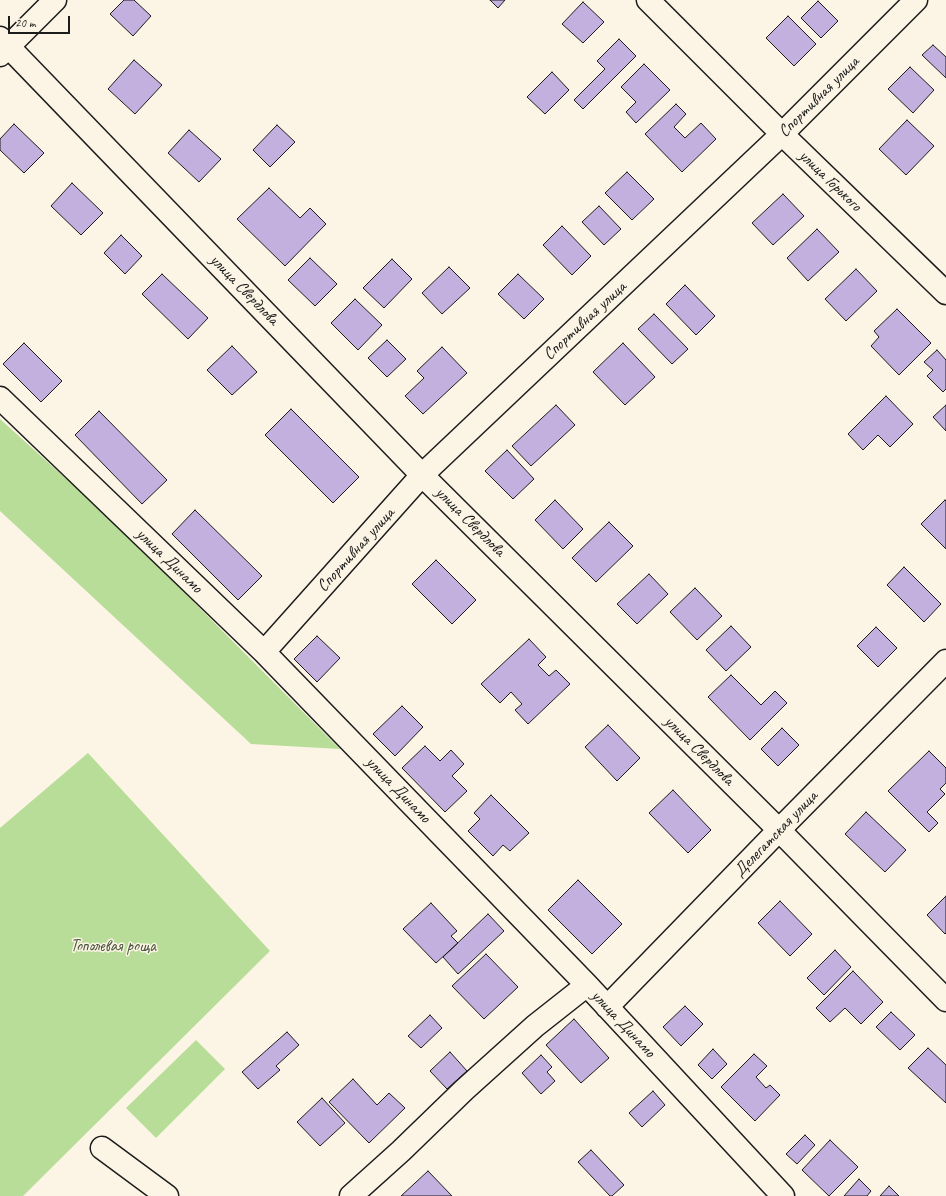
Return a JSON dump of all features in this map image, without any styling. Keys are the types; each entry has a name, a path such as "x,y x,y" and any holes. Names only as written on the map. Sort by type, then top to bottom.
{"street":[{"path":"3,47 55,0"},
{"name":"улица Горького","path":"648,0 782,134 946,293"},
{"name":"Спортивная улица","path":"264,652 422,475 782,134 916,0"},
{"name":"улица Свердлова","path":"3,47 422,475 779,830 946,1000"},
{"name":"улица Динамо","path":"0,398 264,652 587,985 783,1196"},
{"name":"Делегатская улица","path":"607,1007 946,661"},
{"path":"351,1196 535,1026 587,985"},
{"path":"102,1148 167,1196"}],"green space":[{"path":"0,419 116,524 340,749 251,744 0,511"},
{"name":"Тополевая роща","path":"88,753 270,951 23,1196 0,1196 0,828"},
{"path":"196,1040 225,1069 156,1138 126,1108"}],"building":[{"path":"124,0 134,0 151,16 133,36 110,14"},
{"path":"490,0 505,0 498,8"},
{"path":"818,1 838,21 821,38 801,18"},
{"path":"583,2 604,22 583,43 562,24"},
{"path":"788,16 816,44 794,66 766,38"},
{"path":"619,39 636,56 583,109 574,100 605,69 597,61"},
{"path":"933,45 946,57 946,78 922,55"},
{"path":"134,60 162,85 135,114 108,89"},
{"path":"644,64 670,90 636,123 626,112 636,102 621,87"},
{"path":"910,67 934,90 913,113 888,89"},
{"path":"552,72 569,90 545,114 527,97"},
{"path":"676,104 686,114 674,127 685,138 701,123 716,139 682,172 645,134"},
{"path":"907,120 934,146 906,175 879,149"},
{"path":"14,124 44,153 24,173 0,150 0,139"},
{"path":"277,125 295,142 270,167 253,150"},
{"path":"189,130 221,159 199,182 168,153"},
{"path":"627,172 654,199 632,220 605,193"},
{"path":"72,183 103,213 81,235 51,206"},
{"path":"269,188 300,218 310,208 326,224 285,266 237,219"},
{"path":"783,194 804,216 773,245 752,223"},
{"path":"599,206 621,229 604,245 582,222"},
{"path":"562,226 591,256 572,275 543,245"},
{"path":"817,229 839,252 808,281 787,258"},
{"path":"121,235 142,256 125,274 104,253"},
{"path":"310,258 337,284 315,306 288,280"},
{"path":"392,259 412,279 384,308 363,288"},
{"path":"449,267 470,288 442,314 422,293"},
{"path":"856,269 877,291 846,321 825,299"},
{"path":"162,274 208,318 188,339 142,294"},
{"path":"518,274 544,299 524,319 498,294"},
{"path":"685,285 715,316 696,335 666,304"},
{"path":"355,299 382,325 358,350 331,323"},
{"path":"897,309 931,343 899,375 871,346 879,337 874,331"},
{"path":"654,314 688,349 672,364 638,329"},
{"path":"387,340 406,359 387,377 368,358"},
{"path":"24,343 62,381 41,402 3,364"},
{"path":"623,343 655,377 625,405 593,372"},
{"path":"232,346 257,372 232,395 207,370"},
{"path":"442,347 467,373 423,414 405,396 424,378 417,371"},
{"path":"937,350 946,360 946,389 943,392 927,376 933,370 924,362"},
{"path":"886,396 913,424 890,447 878,435 863,450 848,434"},
{"path":"556,405 575,425 531,466 512,446"},
{"path":"946,405 946,431 933,417"},
{"path":"291,409 359,477 333,503 265,435"},
{"path":"99,411 167,480 142,504 75,435"},
{"path":"507,450 534,479 513,499 485,471"},
{"path":"555,500 583,529 563,549 535,520"},
{"path":"945,500 946,501 946,549 921,524"},
{"path":"195,510 262,576 238,600 172,534"},
{"path":"609,522 633,546 596,582 572,558"},
{"path":"436,560 476,600 452,624 412,584"},
{"path":"904,567 941,604 924,622 887,585"},
{"path":"649,574 668,594 637,624 617,604"},
{"path":"695,588 722,616 697,640 670,612"},
{"path":"731,626 751,647 726,671 706,650"},
{"path":"876,627 897,648 878,667 857,646"},
{"path":"317,636 340,658 317,682 294,659"},
{"path":"529,639 546,657 538,665 549,676 556,670 570,684 528,724 515,710 522,704 511,692 500,703 481,684"},
{"path":"731,675 761,705 775,691 787,703 750,740 708,697"},
{"path":"402,706 423,727 395,756 373,734"},
{"path":"608,725 640,758 617,781 585,747"},
{"path":"782,728 799,745 778,766 761,749"},
{"path":"425,746 440,761 451,750 464,764 452,776 467,791 445,812 402,768"},
{"path":"929,751 946,768 946,783 940,789 945,794 927,812 938,823 929,832 888,791"},
{"path":"673,790 711,830 688,853 649,813"},
{"path":"491,795 529,833 510,851 503,845 493,856 468,831 480,819 474,813"},
{"path":"866,812 906,850 885,872 845,834"},
{"path":"578,880 622,924 592,954 548,910"},
{"path":"946,896 946,933 945,934 927,915"},
{"path":"780,901 812,934 790,956 758,923"},
{"path":"431,903 457,931 451,936 458,943 436,963 403,929"},
{"path":"488,914 504,931 458,974 443,957"},
{"path":"835,950 851,967 824,995 807,978"},
{"path":"486,954 518,987 484,1019 452,986"},
{"path":"853,971 883,1002 861,1024 845,1008 830,1022 816,1008"},
{"path":"685,1006 703,1024 681,1046 663,1027"},
{"path":"891,1012 915,1035 900,1050 876,1027"},
{"path":"430,1015 442,1028 421,1048 408,1036"},
{"path":"574,1019 609,1058 581,1083 546,1045"},
{"path":"287,1032 299,1045 276,1066 280,1070 258,1089 242,1072"},
{"path":"928,1048 946,1065 946,1103 908,1068"},
{"path":"713,1049 727,1064 712,1079 698,1065"},
{"path":"450,1052 467,1071 447,1089 430,1071"},
{"path":"754,1054 767,1066 756,1077 766,1088 770,1085 780,1095 755,1121 721,1087"},
{"path":"541,1055 552,1067 547,1072 555,1081 541,1094 522,1073"},
{"path":"353,1079 377,1105 389,1093 405,1108 369,1143 329,1102"},
{"path":"653,1091 665,1105 642,1127 629,1113"},
{"path":"322,1098 345,1123 320,1146 297,1122"},
{"path":"805,1135 815,1145 797,1164 786,1154"},
{"path":"830,1140 858,1167 829,1196 802,1170"},
{"path":"591,1150 624,1185 612,1196 610,1196 578,1162"},
{"path":"428,1171 452,1196 401,1196"},
{"path":"859,1179 871,1191 867,1196 844,1196"},
{"path":"889,1186 899,1196 880,1196"}]}
